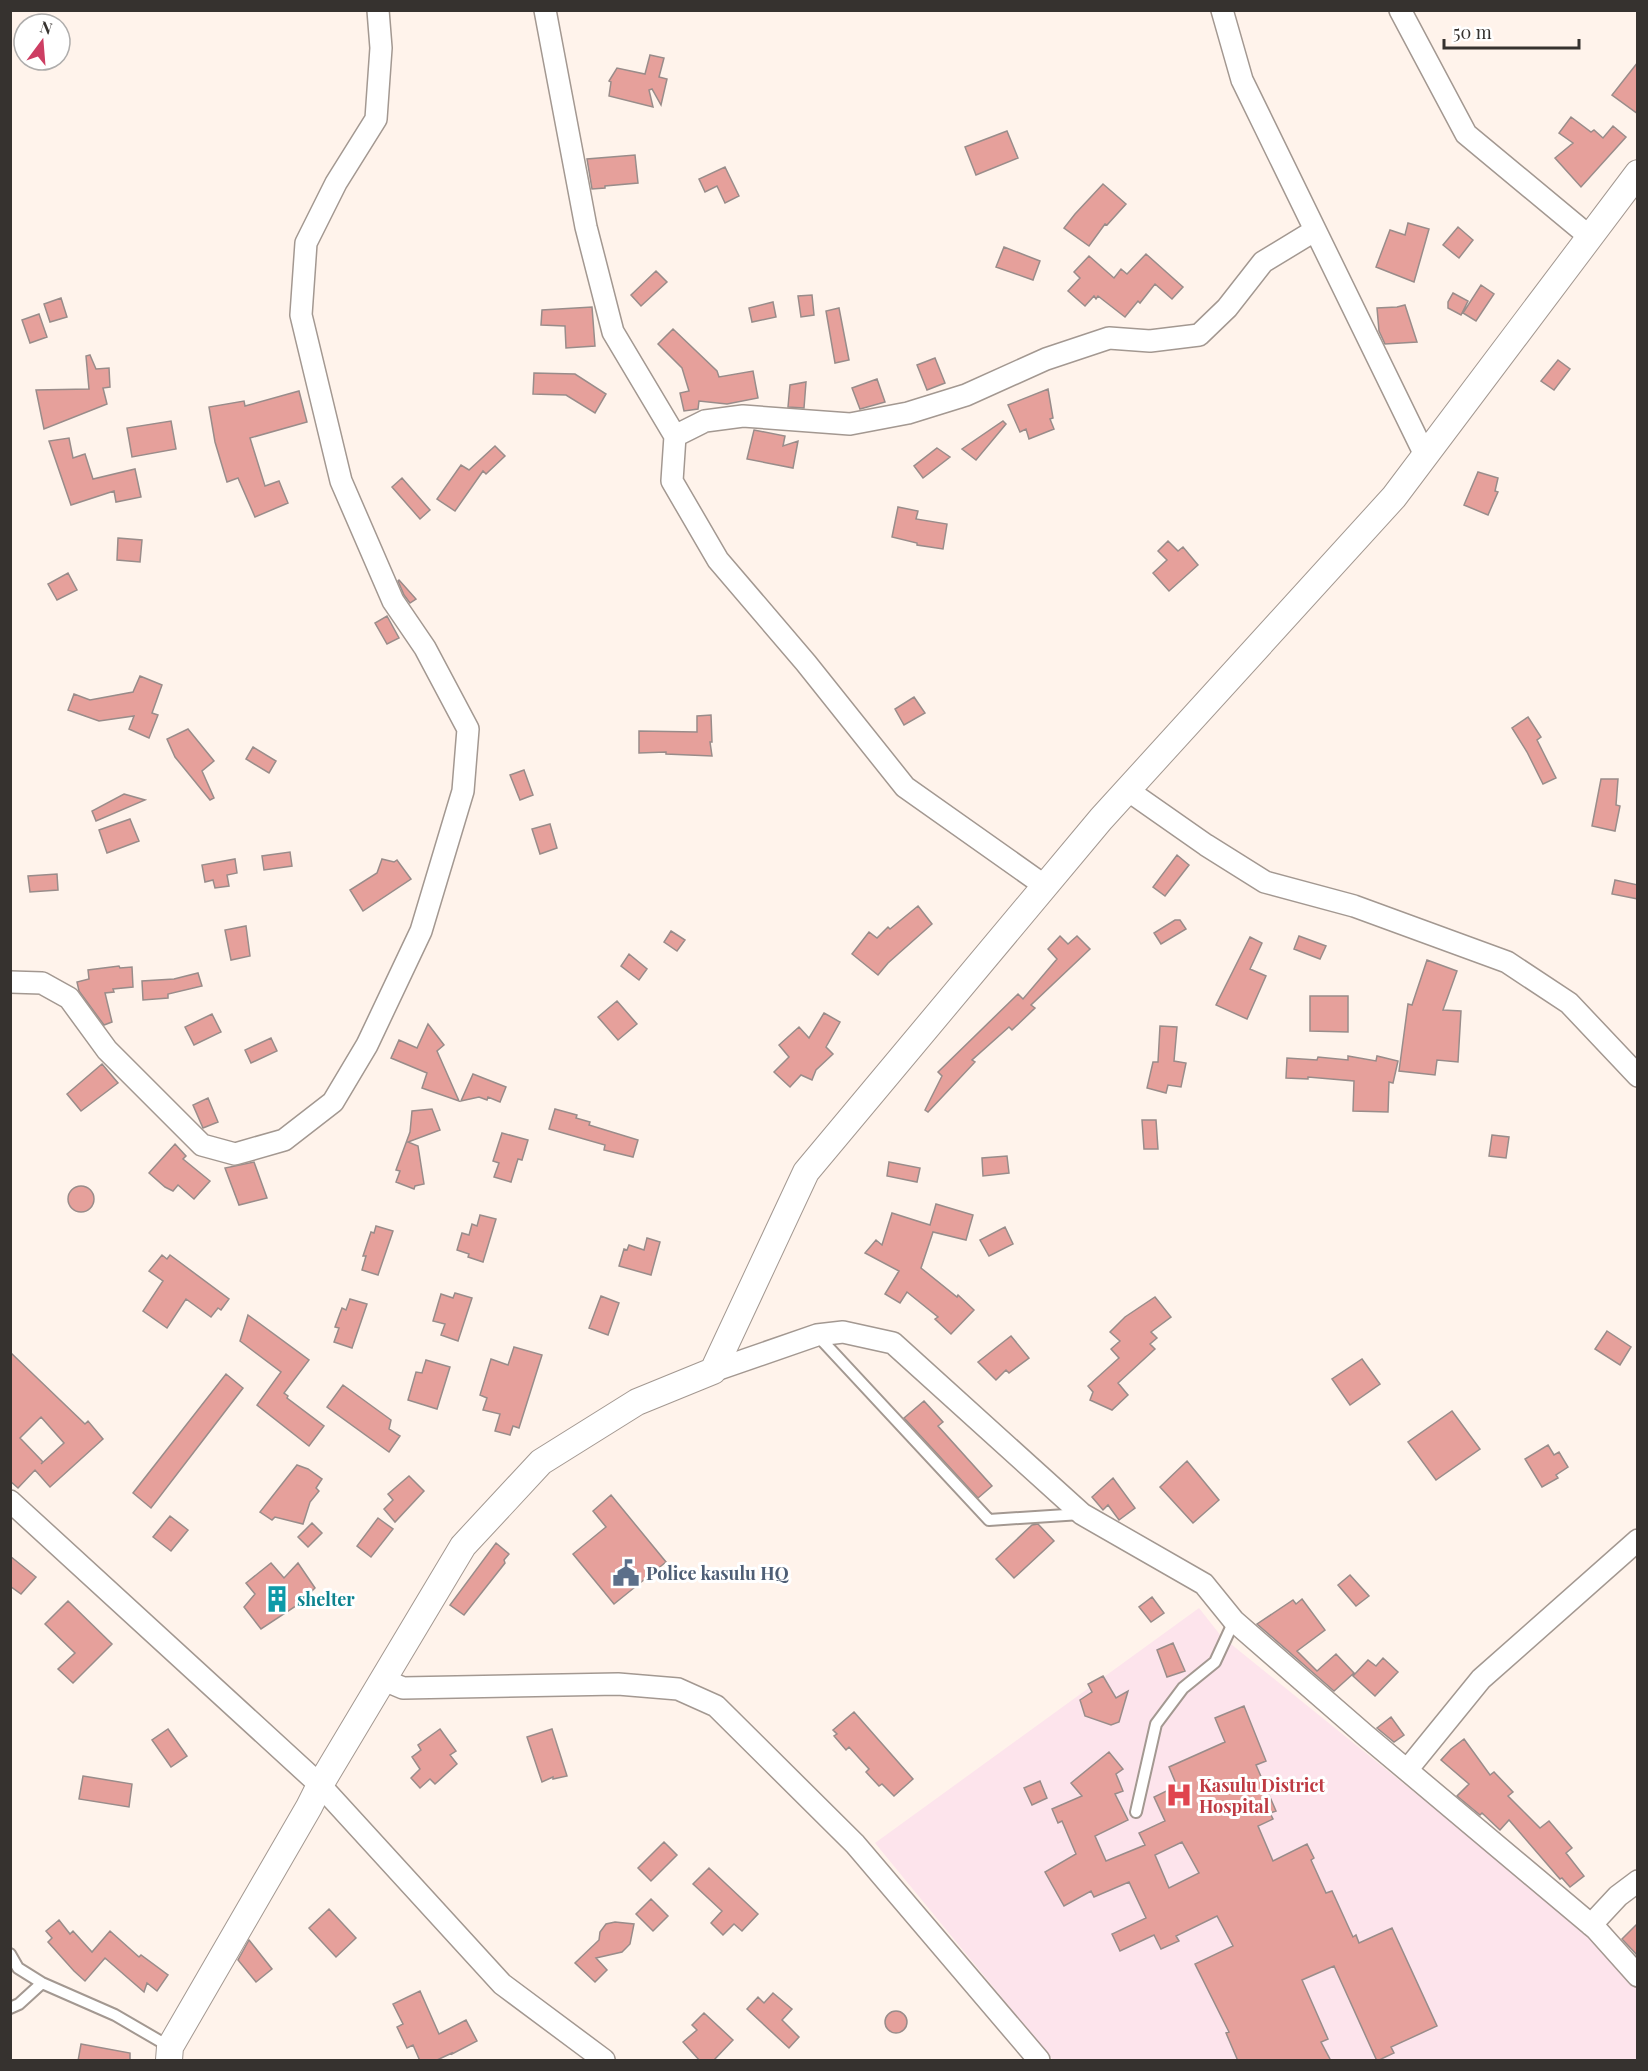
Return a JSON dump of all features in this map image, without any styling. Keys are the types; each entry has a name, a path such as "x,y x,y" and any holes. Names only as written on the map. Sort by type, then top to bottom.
{"street":[{"path":"10,982 42,983 69,998 107,1050 202,1145 235,1154 284,1140 333,1102 367,1046 421,931 463,791 468,729 425,648 393,602 341,481 301,315 306,243 336,183 376,119 381,48 378,10"},
{"path":"545,10 586,227 613,332 675,436 672,481 718,560 806,663 905,787 1046,886"},
{"path":"1222,10 1242,80 1425,455"},
{"path":"1400,10 1466,134 1590,237"},
{"path":"713,1371 806,1172 1129,788 1394,496 1638,173"},
{"path":"675,436 705,421 743,416 850,424 909,412 966,395 1046,359 1109,338 1150,341 1199,335 1227,308 1263,262 1314,231"},
{"path":"1129,788 1136,796 1206,845 1265,882 1354,906 1507,962 1569,1003 1638,1076"},
{"path":"170,2054 320,1785 463,1546 541,1462 637,1402 713,1371 817,1335 843,1332 893,1343 1082,1514 1204,1584 1234,1621 1591,1925 1638,1976"},
{"path":"10,1501 320,1785 502,1984 604,2061"},
{"path":"1407,1770 1481,1679 1638,1540"},
{"path":"384,1680 403,1688 618,1684 678,1689 716,1706 855,1844 1039,2061"},
{"path":"1591,1925 1617,1896 1638,1881"}],"lane":[{"path":"817,1335 989,1520 1082,1514"},
{"path":"1136,1812 1156,1724 1183,1688 1215,1662 1234,1621"},
{"path":"10,1954 18,1968 42,1983 115,2015 170,2054"},
{"path":"10,2008 19,2004 42,1983"}],"shaded area":[{"name":"Kasulu District Hospital","path":"1199,1608 1221,1636 1591,1935 1637,1983 1637,2060 1053,2060 875,1843"}],"building":[{"path":"650,55 664,58 659,77 667,79 661,105 652,89 649,90 653,107 609,96 611,82 609,81 617,68 645,74"},
{"path":"1638,62 1638,114 1612,95"},
{"path":"1571,117 1603,138 1613,126 1626,137 1581,187 1555,158 1573,143 1559,133"},
{"path":"1007,131 1018,158 976,175 965,147"},
{"path":"635,155 638,183 592,189 587,159"},
{"path":"725,167 739,196 725,203 717,186 705,192 699,179"},
{"path":"1103,184 1126,204 1107,225 1105,224 1089,246 1064,228"},
{"path":"1408,223 1429,229 1414,282 1376,267 1390,230 1405,235"},
{"path":"1458,227 1473,240 1459,258 1443,245"},
{"path":"1004,247 1040,261 1033,280 996,267"},
{"path":"1146,254 1183,287 1172,299 1155,284 1125,317 1098,296 1096,299 1094,296 1085,306 1068,291 1080,278 1074,272 1089,256 1114,278 1121,269 1127,274"},
{"path":"656,271 667,282 641,306 631,295"},
{"path":"1481,285 1494,294 1476,321 1463,313"},
{"path":"1453,293 1468,301 1461,315 1448,308 1448,302"},
{"path":"812,295 814,315 801,317 798,296"},
{"path":"61,298 67,317 50,322 44,304"},
{"path":"773,302 776,317 752,322 749,308"},
{"path":"1405,305 1417,342 1385,344 1379,331 1377,308"},
{"path":"592,307 595,346 566,348 565,326 541,325 542,310"},
{"path":"839,308 849,360 835,363 826,311"},
{"path":"39,314 47,337 30,343 22,320"},
{"path":"673,329 717,371 719,377 753,371 758,398 727,404 699,401 698,409 684,411 680,393 689,391 682,368 658,344"},
{"path":"90,355 96,369 109,368 110,387 103,388 107,404 44,429 36,390 89,389 86,356"},
{"path":"935,358 945,383 927,390 917,365"},
{"path":"1558,360 1570,369 1554,390 1541,381"},
{"path":"534,373 575,374 606,394 595,413 566,395 533,394"},
{"path":"877,379 885,402 860,409 852,388"},
{"path":"806,382 804,408 788,407 790,385"},
{"path":"1048,389 1053,418 1050,419 1054,429 1029,439 1026,429 1020,432 1008,405"},
{"path":"299,391 307,422 250,438 265,486 279,481 288,503 255,517 238,478 227,482 215,442 209,407 244,401 245,406"},
{"path":"171,421 176,449 132,457 127,428"},
{"path":"1003,421 1006,424 976,460 962,449"},
{"path":"754,430 785,436 783,446 798,441 793,468 747,459"},
{"path":"69,438 73,458 85,454 93,479 135,469 141,497 116,502 114,491 71,505 49,441"},
{"path":"495,446 505,456 486,474 483,471 455,511 437,499 461,465 469,470"},
{"path":"937,448 950,457 923,478 914,466"},
{"path":"1478,472 1498,478 1495,491 1498,492 1488,515 1464,505"},
{"path":"402,478 430,510 420,519 392,487"},
{"path":"898,507 918,511 916,519 947,524 943,549 917,545 917,543 892,537"},
{"path":"118,538 142,540 140,562 117,560"},
{"path":"1168,541 1178,551 1183,547 1198,565 1169,591 1153,573 1167,560 1158,551"},
{"path":"68,573 77,590 57,600 48,584"},
{"path":"399,580 416,599 410,603 404,595"},
{"path":"387,616 399,638 387,644 375,623"},
{"path":"140,676 162,685 152,713 158,715 149,738 129,729 134,716 99,721 68,710 74,694 90,700 133,692"},
{"path":"914,697 925,713 904,725 895,709"},
{"path":"711,715 712,756 666,754 666,752 639,753 639,731 697,732 697,716"},
{"path":"1528,717 1541,737 1537,740 1556,778 1543,784 1512,728"},
{"path":"188,729 214,761 202,771 214,798 210,800 175,757 167,739"},
{"path":"253,747 276,761 269,773 246,759"},
{"path":"524,770 533,795 520,800 510,775"},
{"path":"1601,779 1618,779 1616,805 1620,806 1615,831 1592,826"},
{"path":"124,794 145,800 96,821 92,811"},
{"path":"130,819 139,841 107,853 99,830"},
{"path":"550,824 557,848 540,854 532,829"},
{"path":"290,852 292,866 264,870 262,856"},
{"path":"1177,855 1189,865 1165,896 1153,887"},
{"path":"235,859 237,873 227,875 229,886 215,888 213,880 205,882 202,865"},
{"path":"382,859 394,862 397,860 411,879 363,911 350,890 377,873"},
{"path":"57,874 58,890 30,892 28,876"},
{"path":"1615,880 1638,885 1638,899 1612,894"},
{"path":"918,906 932,924 888,963 878,975 852,954 869,932 877,938 888,927 890,929"},
{"path":"1175,920 1180,920 1186,929 1161,944 1154,933"},
{"path":"246,926 250,956 231,960 225,930"},
{"path":"671,931 685,940 677,951 664,942"},
{"path":"1060,936 1068,944 1077,936 1090,949 1031,1005 1035,1008 1012,1030 1009,1027 972,1060 975,1062 928,1112 925,1110 942,1076 938,1072 1018,994 1023,999 1057,959 1048,949"},
{"path":"1299,936 1326,946 1320,959 1294,949"},
{"path":"1250,937 1262,943 1250,969 1266,976 1247,1019 1216,1005"},
{"path":"629,954 647,969 639,980 621,966"},
{"path":"1427,960 1457,971 1443,1010 1461,1011 1458,1062 1437,1060 1435,1075 1399,1071 1408,1004 1412,1005"},
{"path":"119,966 120,968 132,967 133,987 113,989 114,992 105,993 112,1022 104,1025 79,991 77,982 89,979 88,970"},
{"path":"198,973 202,986 168,994 168,998 143,1000 142,981 174,979"},
{"path":"1310,996 1348,996 1348,1032 1310,1031"},
{"path":"617,1001 637,1024 618,1040 598,1017"},
{"path":"824,1013 840,1022 826,1047 833,1054 816,1070 812,1080 801,1075 790,1087 774,1072 789,1057 779,1045 799,1027 809,1038"},
{"path":"212,1014 221,1032 194,1045 185,1027"},
{"path":"428,1024 444,1045 437,1051 459,1101 422,1088 427,1073 391,1058 399,1040 417,1048"},
{"path":"1160,1026 1177,1027 1174,1061 1186,1063 1181,1087 1168,1085 1166,1093 1147,1088 1153,1062 1158,1062"},
{"path":"271,1038 277,1051 251,1063 245,1050"},
{"path":"1348,1056 1376,1061 1377,1056 1398,1061 1393,1083 1389,1082 1388,1112 1353,1111 1354,1081 1308,1077 1308,1079 1286,1078 1287,1058 1317,1060 1318,1057 1348,1060"},
{"path":"102,1064 118,1083 81,1111 67,1094"},
{"path":"473,1074 506,1087 500,1102 488,1097 487,1100 479,1097 461,1101"},
{"path":"208,1098 218,1122 203,1128 193,1105"},
{"path":"432,1109 440,1130 408,1142 418,1146 424,1184 415,1186 414,1189 396,1182 400,1171 396,1170 410,1132 412,1111"},
{"path":"555,1109 577,1115 576,1118 590,1122 589,1125 638,1140 633,1157 604,1150 605,1145 549,1129"},
{"path":"1142,1120 1156,1120 1158,1149 1144,1149"},
{"path":"502,1133 528,1140 522,1160 518,1159 511,1182 494,1177 499,1163 493,1161"},
{"path":"1492,1135 1509,1137 1506,1158 1489,1156"},
{"path":"175,1144 186,1156 183,1159 210,1181 194,1199 178,1185 173,1191 165,1187 149,1173"},
{"path":"1007,1156 1009,1173 983,1176 982,1158"},
{"path":"254,1162 267,1198 239,1205 225,1168"},
{"path":"889,1162 920,1168 917,1182 887,1176"},
{"path":"81,1186 90,1190 94,1199 90,1208 81,1212 72,1208 68,1199 72,1190"},
{"path":"936,1204 973,1215 966,1240 933,1232 921,1268 957,1297 958,1295 974,1310 951,1334 935,1319 938,1317 907,1292 900,1303 885,1294 899,1271 865,1253 876,1240 882,1245 892,1213 930,1225"},
{"path":"480,1215 496,1219 483,1262 457,1250 462,1233 469,1235 472,1224 477,1226"},
{"path":"376,1226 393,1231 378,1275 362,1270 366,1256 363,1256 371,1232 374,1233"},
{"path":"1005,1227 1013,1244 989,1256 980,1240"},
{"path":"647,1238 660,1242 651,1275 619,1266 624,1249 627,1250 629,1245 644,1250"},
{"path":"162,1255 167,1259 170,1255 229,1299 221,1310 218,1308 211,1317 186,1299 167,1328 143,1311 163,1281 149,1271"},
{"path":"455,1293 472,1298 458,1341 441,1335 445,1324 433,1321 441,1294 453,1298"},
{"path":"601,1296 619,1303 608,1335 589,1328"},
{"path":"1155,1297 1171,1317 1151,1332 1157,1338 1150,1344 1155,1349 1118,1383 1128,1395 1112,1410 1090,1400 1093,1392 1088,1386 1119,1358 1111,1349 1120,1341 1110,1332 1125,1317"},
{"path":"350,1299 367,1304 352,1348 334,1342 339,1328 335,1327 342,1308 346,1310"},
{"path":"248,1315 309,1360 284,1393 288,1396 287,1398 324,1426 309,1446 257,1405 281,1372 240,1341"},
{"path":"1607,1331 1631,1347 1620,1365 1595,1349"},
{"path":"1011,1336 1029,1358 1009,1373 1006,1370 996,1380 978,1362"},
{"path":"514,1347 542,1355 519,1428 513,1426 510,1435 495,1431 500,1414 483,1410 487,1398 480,1395 491,1359 508,1365"},
{"path":"10,1352 85,1424 88,1421 103,1439 50,1487 35,1470 18,1488 10,1481","holes":["41,1417 64,1443 41,1464 43,1462 20,1438"]},
{"path":"1362,1359 1380,1384 1350,1405 1332,1379"},
{"path":"426,1360 450,1367 437,1409 408,1400 416,1372 422,1373"},
{"path":"226,1374 243,1388 151,1508 133,1493"},
{"path":"343,1385 391,1420 389,1429 400,1436 389,1452 327,1407"},
{"path":"924,1401 943,1422 938,1426 992,1486 978,1498 904,1418"},
{"path":"1452,1411 1480,1449 1436,1480 1408,1442"},
{"path":"1548,1445 1554,1455 1559,1452 1568,1467 1556,1475 1558,1478 1542,1487 1525,1459"},
{"path":"1187,1461 1219,1500 1193,1523 1160,1487"},
{"path":"297,1465 308,1469 322,1479 316,1488 319,1491 310,1502 303,1524 275,1517 272,1520 260,1512"},
{"path":"409,1476 424,1491 395,1522 384,1509 393,1500 388,1494"},
{"path":"1113,1478 1135,1508 1119,1520 1108,1505 1103,1510 1092,1497"},
{"path":"611,1495 666,1562 614,1604 573,1554 606,1527 593,1511"},
{"path":"170,1516 188,1530 171,1551 153,1537"},
{"path":"378,1518 393,1529 371,1557 357,1546"},
{"path":"312,1523 322,1533 308,1547 298,1537"},
{"path":"1038,1524 1054,1541 1014,1578 996,1559 1032,1525"},
{"path":"496,1543 509,1554 504,1560 505,1563 464,1615 450,1605"},
{"path":"10,1556 36,1577 21,1594 10,1586"},
{"name":"shelter","path":"271,1563 284,1578 298,1563 315,1588 299,1604 261,1629 244,1607 255,1594 246,1583"},
{"path":"1350,1575 1369,1596 1356,1606 1338,1585"},
{"path":"1152,1597 1164,1613 1151,1622 1139,1607"},
{"path":"1302,1599 1325,1630 1297,1651 1317,1671 1336,1654 1354,1673 1334,1691 1257,1624 1293,1600 1296,1604"},
{"path":"68,1601 112,1644 73,1683 58,1669 75,1653 45,1624"},
{"path":"1173,1643 1185,1671 1167,1677 1157,1650"},
{"path":"1383,1658 1398,1672 1375,1696 1353,1676 1368,1660 1376,1666"},
{"path":"1103,1676 1116,1698 1128,1691 1119,1722 1111,1725 1085,1716 1080,1700 1092,1692 1088,1684"},
{"path":"1244,1706 1266,1761 1256,1765 1276,1811 1270,1813 1273,1819 1258,1826 1273,1861 1307,1844 1314,1858 1311,1860 1326,1893 1332,1891 1353,1937 1356,1935 1359,1943 1392,1928 1437,2026 1391,2047 1394,2053 1377,2061 1334,1966 1302,1980 1328,2039 1321,2042 1331,2061 1238,2061 1226,2033 1229,2032 1195,1964 1233,1946 1217,1916 1176,1936 1179,1941 1161,1949 1154,1935 1120,1951 1112,1934 1146,1918 1129,1882 1094,1897 1091,1891 1064,1906 1045,1872 1076,1854 1062,1821 1058,1823 1052,1809 1082,1796 1071,1783 1109,1752 1123,1769 1116,1774 1123,1791 1115,1794 1128,1820 1095,1836 1106,1861 1145,1845 1139,1833 1165,1821 1154,1797 1177,1786 1169,1767 1225,1742 1215,1718","holes":["1182,1842 1199,1873 1169,1888 1155,1855"]},
{"path":"854,1712 913,1779 894,1796 882,1784 879,1786 866,1772 869,1769 849,1747 846,1750 834,1736 837,1734 833,1730"},
{"path":"1391,1717 1404,1735 1394,1742 1377,1728"},
{"path":"168,1729 187,1756 171,1767 152,1740"},
{"path":"440,1729 456,1751 450,1755 457,1764 435,1784 430,1779 420,1788 411,1778 420,1769 412,1757 421,1750 418,1745"},
{"path":"552,1729 567,1776 553,1779 553,1777 542,1782 527,1737"},
{"path":"1464,1739 1490,1775 1494,1772 1513,1792 1508,1796 1540,1828 1549,1821 1572,1848 1566,1853 1584,1876 1570,1887 1562,1878 1560,1879 1509,1820 1500,1830 1482,1813 1480,1815 1457,1796 1469,1784 1441,1760"},
{"path":"83,1776 132,1784 129,1807 79,1799"},
{"path":"1040,1781 1047,1798 1032,1805 1024,1788"},
{"path":"664,1842 677,1855 651,1881 638,1868"},
{"path":"709,1868 758,1914 742,1931 734,1924 723,1935 711,1923 722,1911 693,1884"},
{"path":"651,1899 668,1916 653,1931 636,1914"},
{"path":"329,1909 356,1938 336,1957 309,1928"},
{"path":"59,1920 70,1934 73,1931 92,1952 110,1931 139,1957 141,1955 168,1975 157,1991 147,1983 144,1992 105,1958 85,1981 48,1942 52,1938 46,1931"},
{"path":"615,1922 634,1924 630,1944 622,1952 596,1958 607,1970 595,1982 575,1963 599,1940 600,1932 606,1924"},
{"path":"1638,1923 1638,1956 1622,1939"},
{"path":"249,1940 272,1969 256,1982 238,1960"},
{"path":"420,1991 439,2034 466,2020 477,2041 435,2061 420,2061 413,2045 407,2048 397,2027 403,2024 393,2004"},
{"path":"773,1993 792,2009 782,2020 799,2037 789,2048 747,2009 758,1997 764,2003"},
{"path":"896,2011 904,2014 907,2022 904,2030 896,2033 888,2030 885,2022 888,2014"},
{"path":"704,2013 733,2040 713,2061 700,2061 683,2042 697,2030 692,2025"},
{"path":"81,2044 130,2053 130,2061 78,2061"}],"place":[{"name":"Police kasulu HQ","path":"626,1573"},
{"name":"shelter","path":"277,1599"},
{"name":"Kasulu District Hospital","path":"1179,1795"}]}
